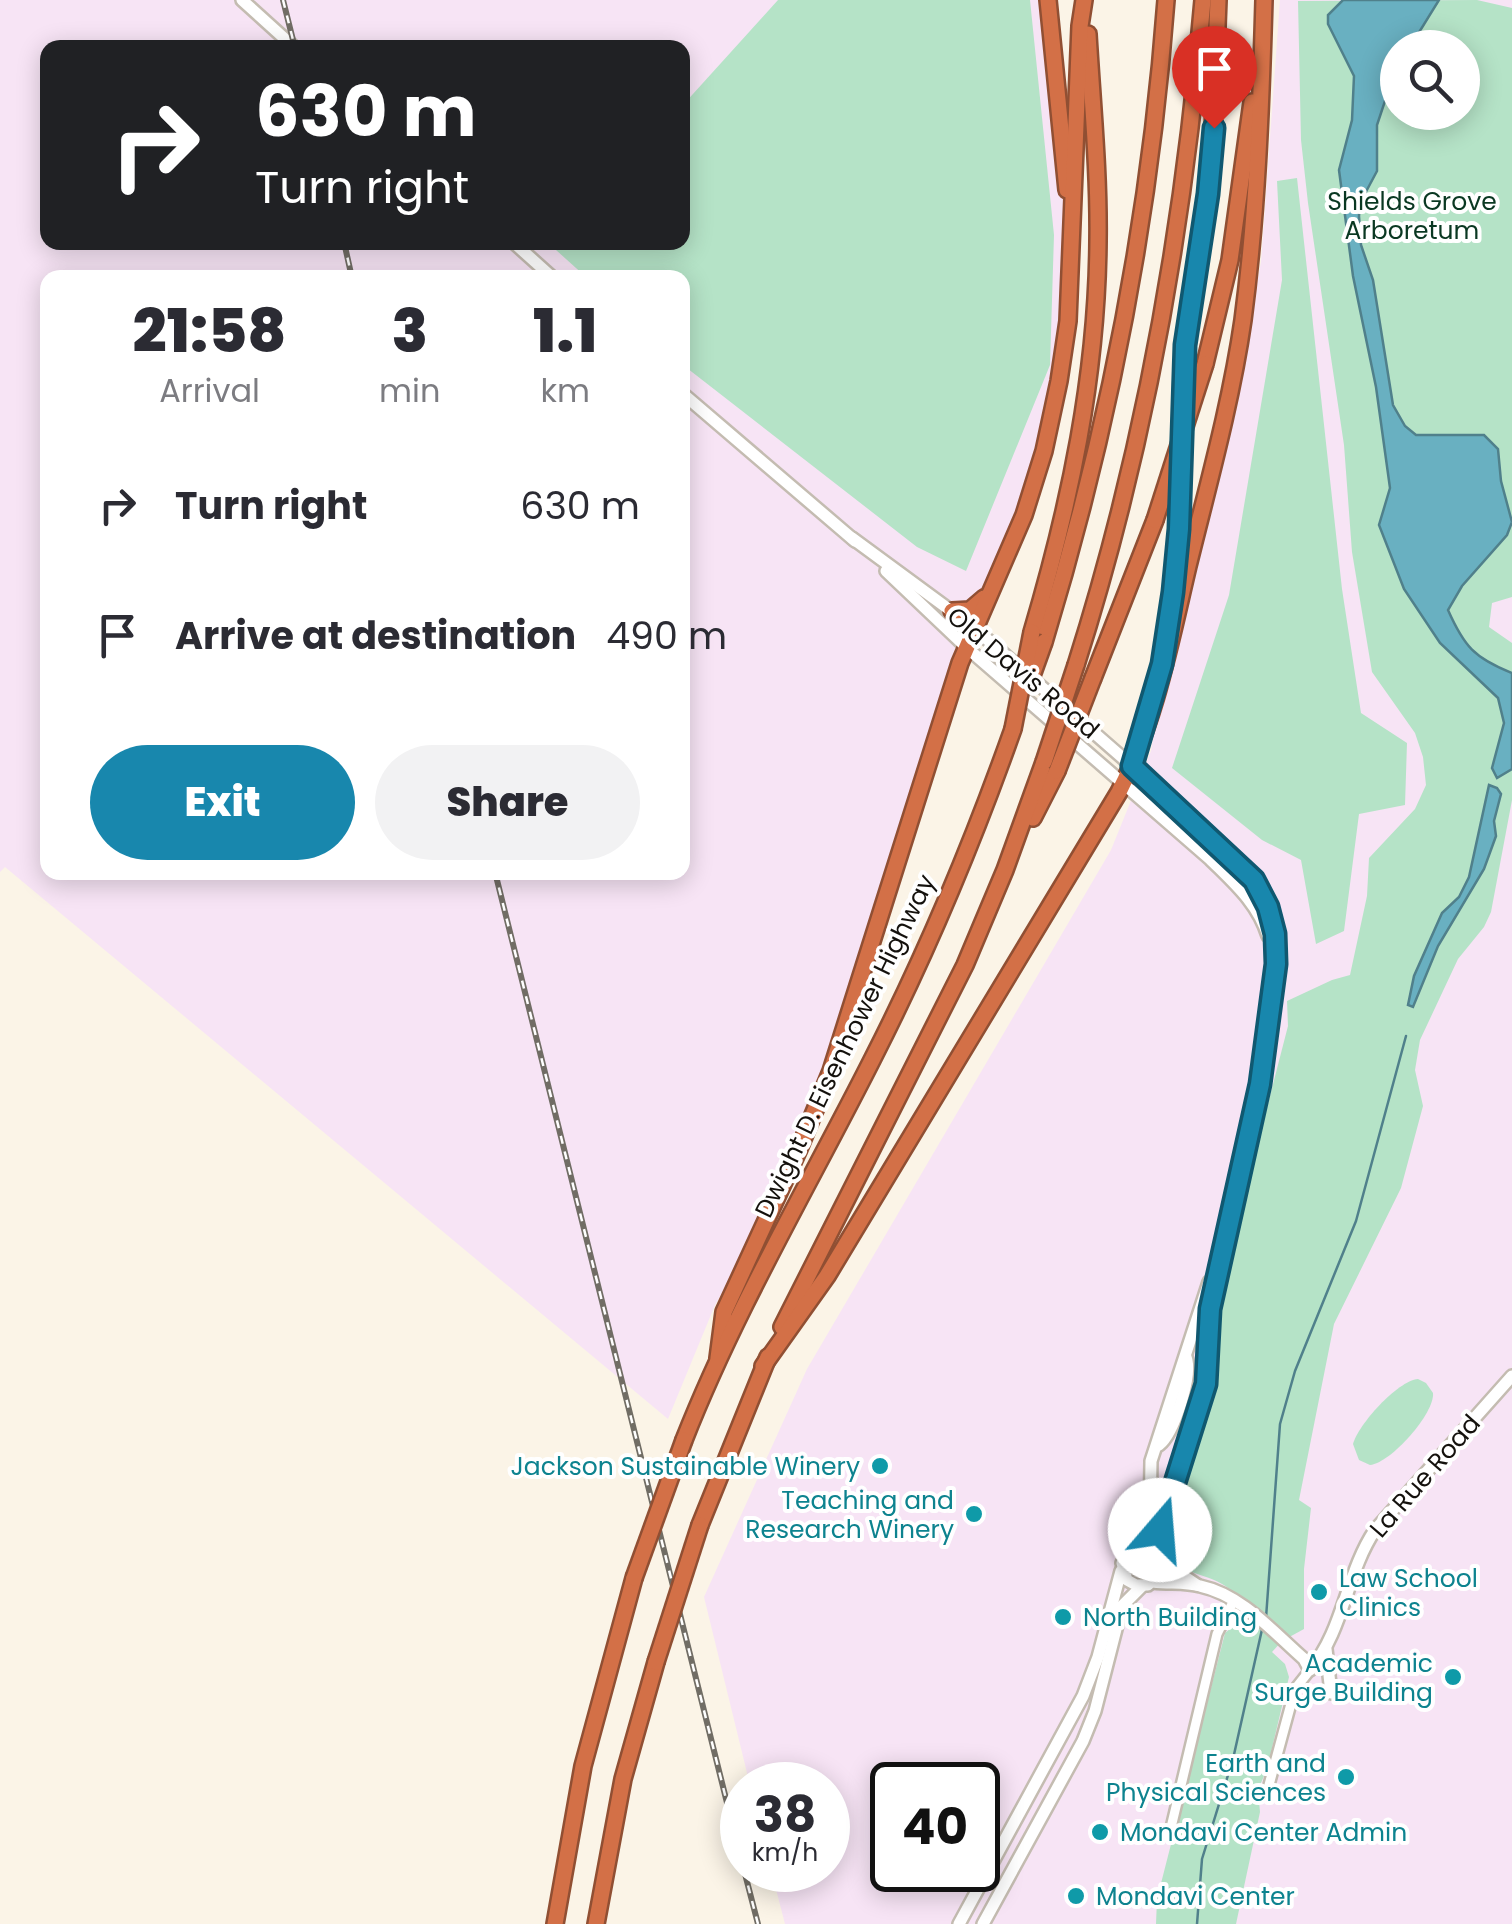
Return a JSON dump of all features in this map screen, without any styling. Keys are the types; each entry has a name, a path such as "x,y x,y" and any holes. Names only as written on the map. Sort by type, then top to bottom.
{"highway":[{"path":"1048,0 1071,232"},
{"path":"718,1358 724,1312 831,1071 966,647 1024,515 1052,418 1068,320 1080,26 1085,0"},
{"path":"1038,637 1072,482 1092,354 1098,240 1085,0"},
{"name":"Dwight D. Eisenhower Highway","path":"555,1924 583,1766 634,1578 684,1440 718,1358 901,1002 948,897 1013,729 1038,637 1092,474 1125,320 1146,189 1166,0"},
{"path":"1051,767 1120,514 1162,325 1184,196 1204,0"},
{"path":"1162,664 1177,562 1185,345 1212,154 1218,0"},
{"path":"763,1366 827,1276 1132,766 1162,664 1228,401 1242,320 1260,126 1263,0"},
{"path":"596,1924 623,1780 656,1662 700,1525 763,1366 934,1032 1094,678 1154,520 1206,364 1237,216 1263,0"},
{"path":"952,611 970,610 990,592"}],"street":[{"path":"242,0 286,40"},
{"path":"523,250 544,270"},
{"name":"Old Davis Road","path":"690,400 852,538 966,647 1244,893 1264,920 1276,964"},
{"name":"Old Davis Road","path":"852,538 974,627 1132,766 1254,880 1268,907 1275,934 1276,964 1260,1084 1210,1309 1204,1391 1161,1524 1159,1557"},
{"name":"Old Davis Road","path":"1137,1546 1150,1524 1150,1472 1156,1446 1224,1240"},
{"path":"1156,1446 1168,1436 1185,1386 1190,1366 1186,1357"},
{"name":"La Rue Road","path":"1310,1670 1326,1649 1375,1530 1512,1376"},
{"path":"1185,1386 1204,1391"},
{"path":"1168,1436 1179,1444 1188,1444"},
{"path":"960,1924 1084,1696 1098,1658 1123,1558 1137,1546 1148,1548 1197,1584 1240,1604 1310,1670 1295,1689 1266,1796"},
{"path":"983,1924 1083,1741 1095,1711 1122,1606 1160,1572 1159,1557"},
{"path":"1122,1569 1126,1580 1197,1584"},
{"path":"1169,1836 1217,1634 1240,1604"},
{"path":"1326,1649 1332,1693"}],"shaded area":[{"path":"0,0 1041,0 1066,216 1062,321 1038,448 1018,512 982,594 917,770 819,1087 739,1264 715,1305 668,1419 5,867 0,872"},
{"path":"1280,0 1512,0 1512,1924 785,1924 777,1892 850,1892 850,1762 744,1762 704,1597 807,1369 1111,850 1151,751 1165,662 1241,367 1261,262"}],"green space":[{"path":"778,0 1030,0 1054,235 1050,365 966,571 917,547 690,370 690,270 578,270 556,250 690,250 690,97"},
{"name":"Shields Grove Arboretum","path":"1477,0 1512,8 1512,597 1492,603 1489,627 1512,643 1512,800 1491,912 1458,959 1420,1040 1415,1070 1423,1106 1401,1188 1334,1324 1299,1500 1311,1508 1304,1569 1304,1629 1282,1641 1272,1652 1285,1664 1289,1677 1267,1769 1258,1790 1260,1812 1236,1924 1156,1924 1157,1899 1225,1633 1241,1627 1254,1611 1222,1584 1173,1561 1165,1543 1208,1403 1215,1321 1224,1274 1288,1026 1287,1001 1350,975 1367,896 1369,858 1415,809 1426,785 1415,733 1372,672 1352,552 1344,445 1301,140 1298,1"},
{"path":"1297,178 1342,589 1361,713 1407,743 1405,805 1359,814 1344,931 1316,944 1301,860 1262,840 1172,768 1229,595 1282,280 1277,181"},
{"path":"1418,1379 1433,1393 1419,1424 1400,1447 1379,1462 1370,1465 1359,1460 1353,1444 1362,1426 1390,1395"}],"water":[{"path":"1343,0 1439,0 1420,30 1380,30 1377,171 1360,203 1361,245 1373,280 1393,405 1405,426 1416,435 1484,435 1498,449 1501,481 1512,522 1507,535 1462,586 1448,610 1472,649 1512,673 1512,769 1497,778 1492,768 1504,723 1498,698 1440,643 1404,589 1379,525 1390,488 1339,170 1352,120 1354,76 1328,24 1328,15"},
{"path":"1489,785 1501,794 1494,821 1496,836 1484,869 1438,946 1413,1007 1408,1005 1414,976 1442,913 1459,897 1469,877"}],"waterway":[{"path":"1266,1618 1280,1424 1295,1371 1356,1221 1406,1036"},
{"path":"1197,1924 1202,1859 1233,1759 1263,1625"}],"railway":[{"path":"283,0 293,40"},
{"path":"346,250 350,270"},
{"path":"497,880 720,1775"},
{"path":"750,1892 758,1924"}],"place":[{"name":"Jackson Sustainable Winery","path":"880,1466"},
{"name":"Teaching and Research Winery","path":"974,1514"},
{"name":"Law School Clinics","path":"1319,1592"},
{"name":"North Building","path":"1063,1617"},
{"name":"Academic Surge Building","path":"1453,1677"},
{"name":"Earth and Physical Sciences","path":"1346,1777"},
{"name":"Mondavi Center Admin","path":"1100,1832"},
{"name":"Mondavi Center","path":"1076,1896"}],"route":[{"path":"1160,1530 1206,1384 1210,1309 1260,1084 1276,964 1275,934 1268,907 1254,880 1132,766 1162,664 1177,562 1185,345 1214,128"}]}
